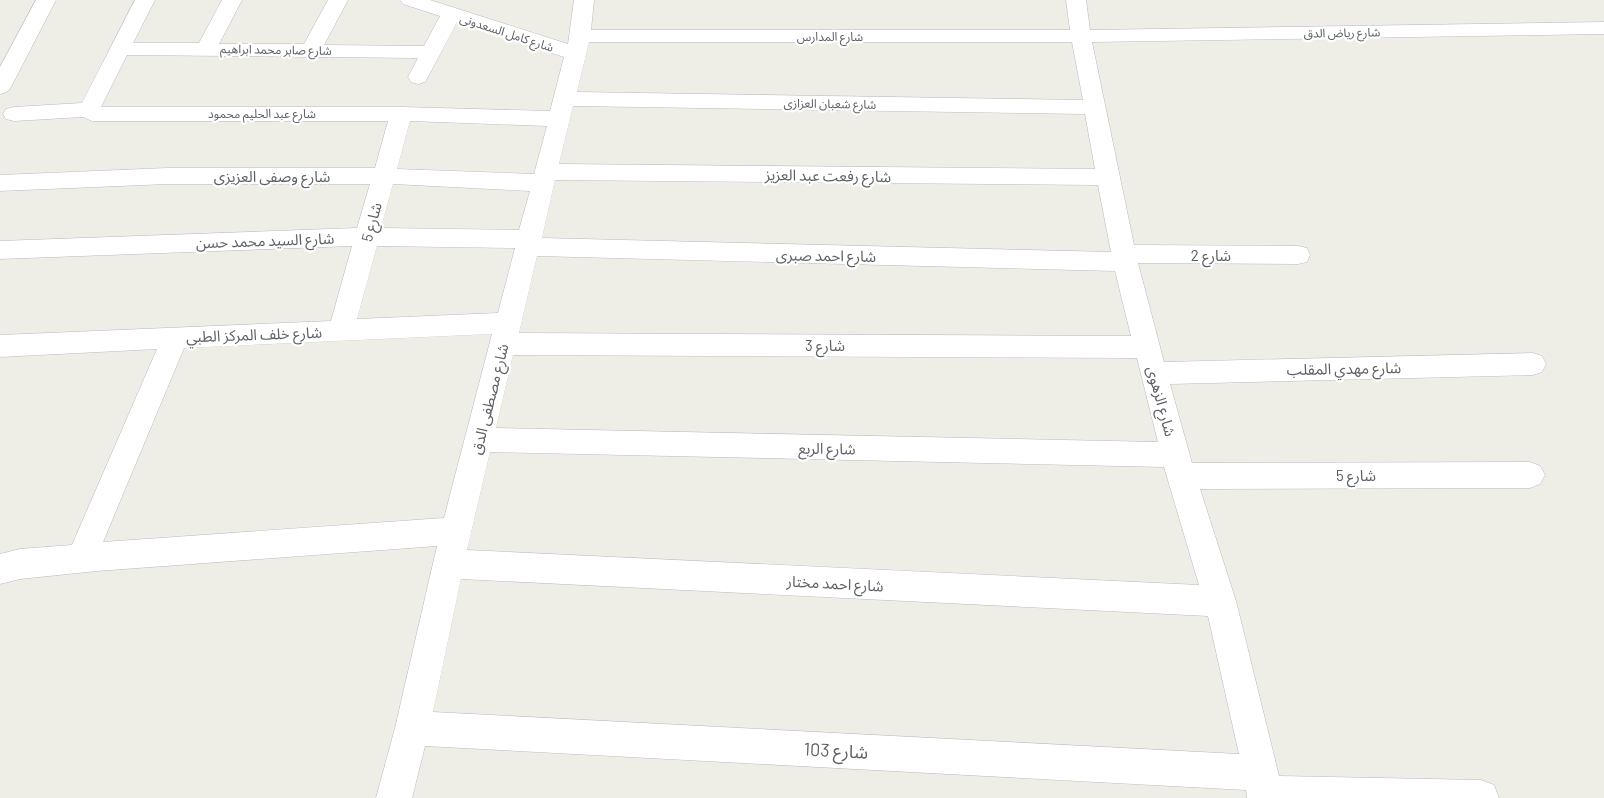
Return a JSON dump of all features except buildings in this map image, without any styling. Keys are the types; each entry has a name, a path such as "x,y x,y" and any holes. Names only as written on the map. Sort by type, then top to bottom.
{"street":[{"path":"0,86 46,0"},
{"path":"89,110 144,0"},
{"path":"207,48 232,0"},
{"path":"311,50 338,0"},
{"name":"شارع كامل السعدونى","path":"410,0 451,14 578,45"},
{"name":"شارع مصطفى الدق","path":"394,798 412,728 456,531 578,45 584,0"},
{"name":"شارع الزهوى","path":"1076,0 1081,36 1124,258 1179,466 1220,601 1263,788"},
{"path":"418,78 451,14"},
{"name":"شارع رياض الدق","path":"1081,36 1604,28"},
{"name":"شارع المدارس","path":"578,45 1081,36"},
{"name":"شارع صابر محمد ابراهيم","path":"120,48 432,52"},
{"name":"شارع شعبان العزازى","path":"562,109 1095,107"},
{"name":"شارع عبد الحليم محمود","path":"14,114 89,110 96,114 401,114 562,109"},
{"name":"شارع 5","path":"341,330 401,114"},
{"name":"شارع وصفى العزيزى","path":"0,183 167,176 545,178"},
{"name":"شارع رفعت عبد العزيز","path":"545,178 1109,178"},
{"name":"شارع السيد محمد حسن","path":"0,250 367,237 528,243"},
{"name":"شارع احمد صبرى","path":"528,243 1124,258"},
{"name":"شارع 2","path":"1124,258 1298,255"},
{"name":"شارع خلف المركز الطبي","path":"0,346 341,330 506,334"},
{"name":"شارع 3","path":"506,334 1147,346"},
{"path":"81,559 175,338"},
{"name":"شارع مهدي المقلب","path":"1154,373 1533,364"},
{"name":"شارع الربع","path":"479,440 1179,466"},
{"name":"شارع 5","path":"1179,466 1530,475"},
{"path":"0,569 20,564 456,531"},
{"name":"شارع احمد مختار","path":"450,564 1220,601"},
{"name":"شارع 103","path":"412,728 1263,788 1481,798"}]}
